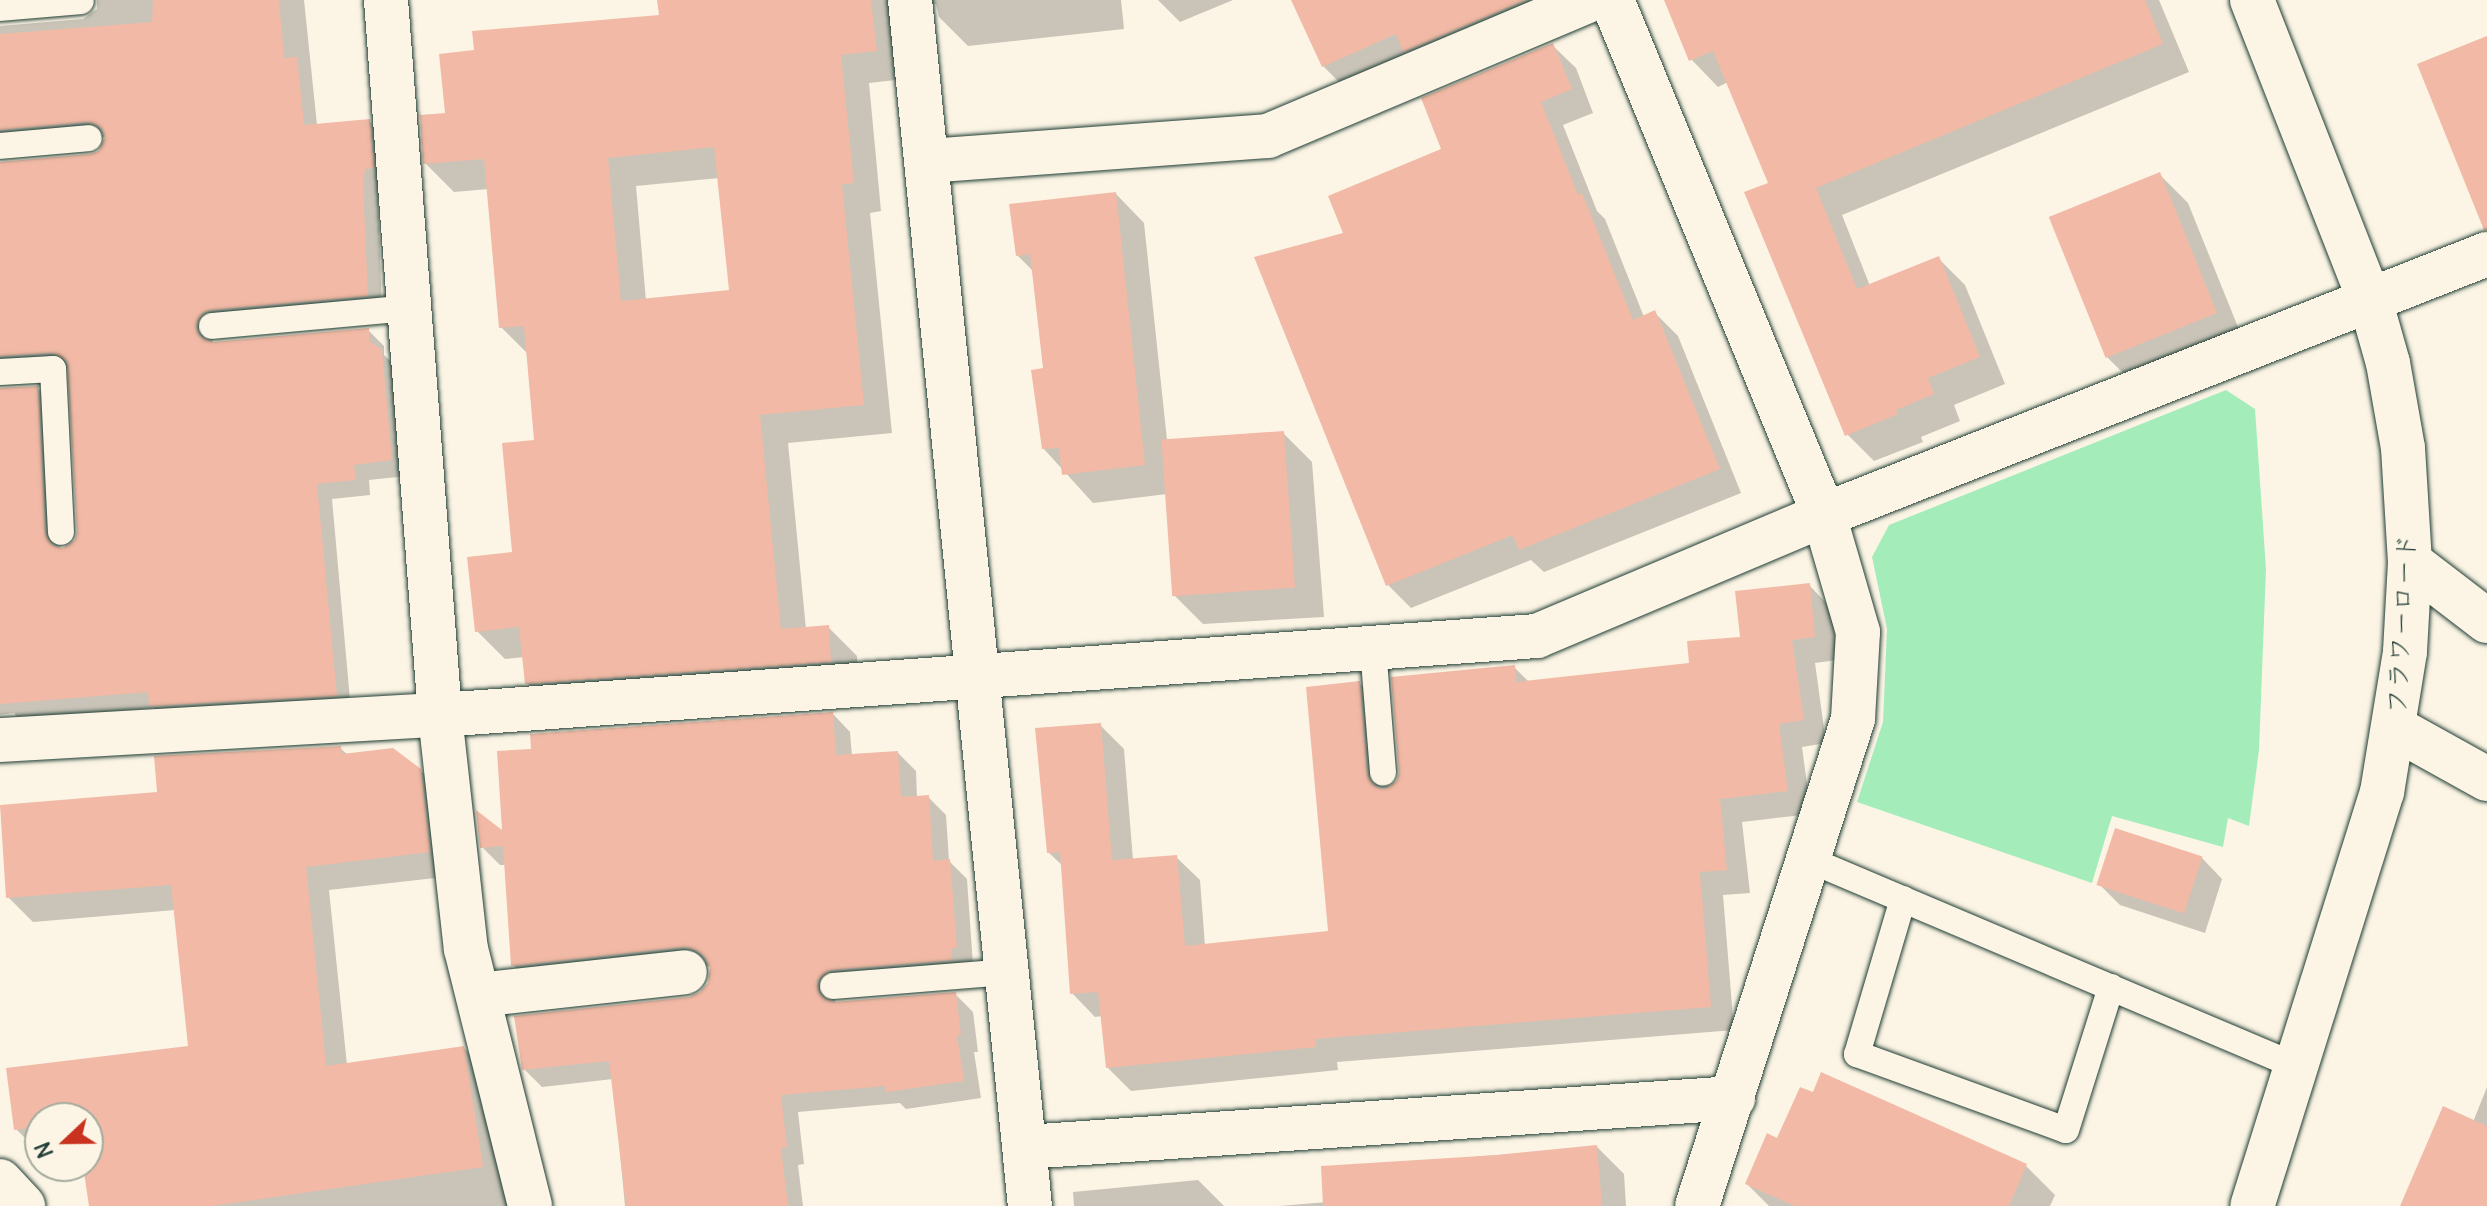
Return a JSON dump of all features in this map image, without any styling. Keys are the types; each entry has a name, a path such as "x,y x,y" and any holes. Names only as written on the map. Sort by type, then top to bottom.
{"street":[{"path":"386,0 440,715 466,949 530,1206"},
{"path":"910,0 1030,1206"},
{"path":"927,161 1268,136 1590,0"},
{"path":"1612,0 1824,515 1858,632 1853,719 1697,1206"},
{"name":"フラワーロード","path":"2252,0 2371,303 2388,363 2403,448 2410,562 2405,652 2395,728 2382,792 2252,1206"},
{"path":"0,740 440,715 1537,636 1824,515 2371,303 2487,254"},
{"path":"2410,562 2487,621"},
{"path":"2395,728 2487,779"},
{"path":"478,995 685,972"},
{"path":"1026,1147 1733,1098"},
{"path":"0,1181 23,1206"}],"lane":[{"path":"0,8 81,1"},
{"path":"0,146 89,138"},
{"path":"212,326 409,308"},
{"path":"0,372 53,369 61,532"},
{"path":"1373,648 1383,773"},
{"path":"1810,860 2296,1066"},
{"path":"1903,899 1857,1054 2066,1130 2111,987"},
{"path":"833,986 1008,972"}],"green space":[{"path":"2226,390 2255,409 2266,569 2259,750 2249,826 2228,818 2223,847 2112,816 2092,883 1857,802 1883,722 1887,629 1872,557 1889,525"}],"building":[{"path":"153,0 279,0 284,58 297,57 304,125 370,119 374,168 365,169 363,183 368,296 211,310 202,313 196,327 199,336 213,342 369,328 369,341 382,350 392,460 354,465 356,480 317,484 337,696 149,706 148,692 0,704 0,388 38,386 45,534 53,546 63,548 75,540 77,531 67,361 52,353 0,356 0,162 90,154 99,151 105,137 102,128 88,122 0,130 0,34 152,22"},
{"path":"657,0 871,0 877,51 841,55 854,183 842,184 864,405 760,415 781,629 829,625 831,662 525,684 519,627 475,632 467,557 512,552 502,443 534,440 524,326 499,328 484,159 423,164 420,115 445,113 439,54 474,50 472,31 659,15","holes":["714,147 729,290 621,301 608,158"]},
{"path":"1291,0 1526,0 1403,52 1396,34 1322,67"},
{"path":"1664,0 2145,0 2163,44 1816,188 1857,289 1939,256 1980,357 1928,378 1934,394 1896,410 1898,414 1845,436 1744,192 1768,183 1713,51 1689,61"},
{"path":"2487,36 2487,230 2484,230 2417,64"},
{"path":"1553,43 1572,89 1541,102 1633,320 1655,310 1720,469 1519,550 1513,535 1386,586 1254,257 1343,233 1328,196 1441,149 1421,98"},
{"path":"2160,172 2217,313 2106,358 2049,217"},
{"path":"1116,192 1145,465 1062,475 1059,448 1042,449 1031,370 1043,368 1030,254 1016,256 1009,204"},
{"path":"1284,431 1295,588 1172,596 1161,440"},
{"path":"1810,583 1815,637 1792,640 1804,720 1779,724 1788,791 1720,799 1727,870 1700,872 1711,1007 1315,1039 1316,1047 1106,1068 1098,992 1070,994 1060,852 1047,853 1035,728 1101,723 1112,860 1177,855 1185,946 1328,931 1306,687 1360,681 1367,775 1375,787 1385,789 1397,781 1399,772 1391,677 1515,665 1516,682 1689,663 1687,641 1740,637 1735,591"},
{"path":"833,712 836,755 898,751 901,797 929,795 933,861 950,859 957,948 951,948 952,960 831,970 818,980 819,994 834,1002 956,992 961,1035 957,1035 964,1081 886,1092 885,1086 781,1095 787,1147 781,1148 788,1206 626,1206 609,1061 522,1070 514,1016 689,997 700,992 708,983 710,968 705,957 696,950 683,947 511,966 503,846 480,848 476,810 502,830 497,751 531,749 530,734"},
{"path":"341,746 342,754 393,748 421,769 430,852 306,867 326,1066 464,1046 483,1167 212,1206 89,1206 85,1182 104,1182 104,1102 24,1102 24,1129 14,1130 6,1068 188,1046 171,885 6,898 0,805 157,792 154,756"},
{"path":"2115,828 2202,856 2184,913 2096,885"},
{"path":"1821,1072 2027,1164 2009,1206 1795,1206 1745,1184 1767,1133 1777,1138 1800,1087 1813,1092"},
{"path":"2443,1106 2487,1126 2487,1206 2400,1206"},
{"path":"1597,1145 1602,1206 1323,1206 1321,1166"}]}
